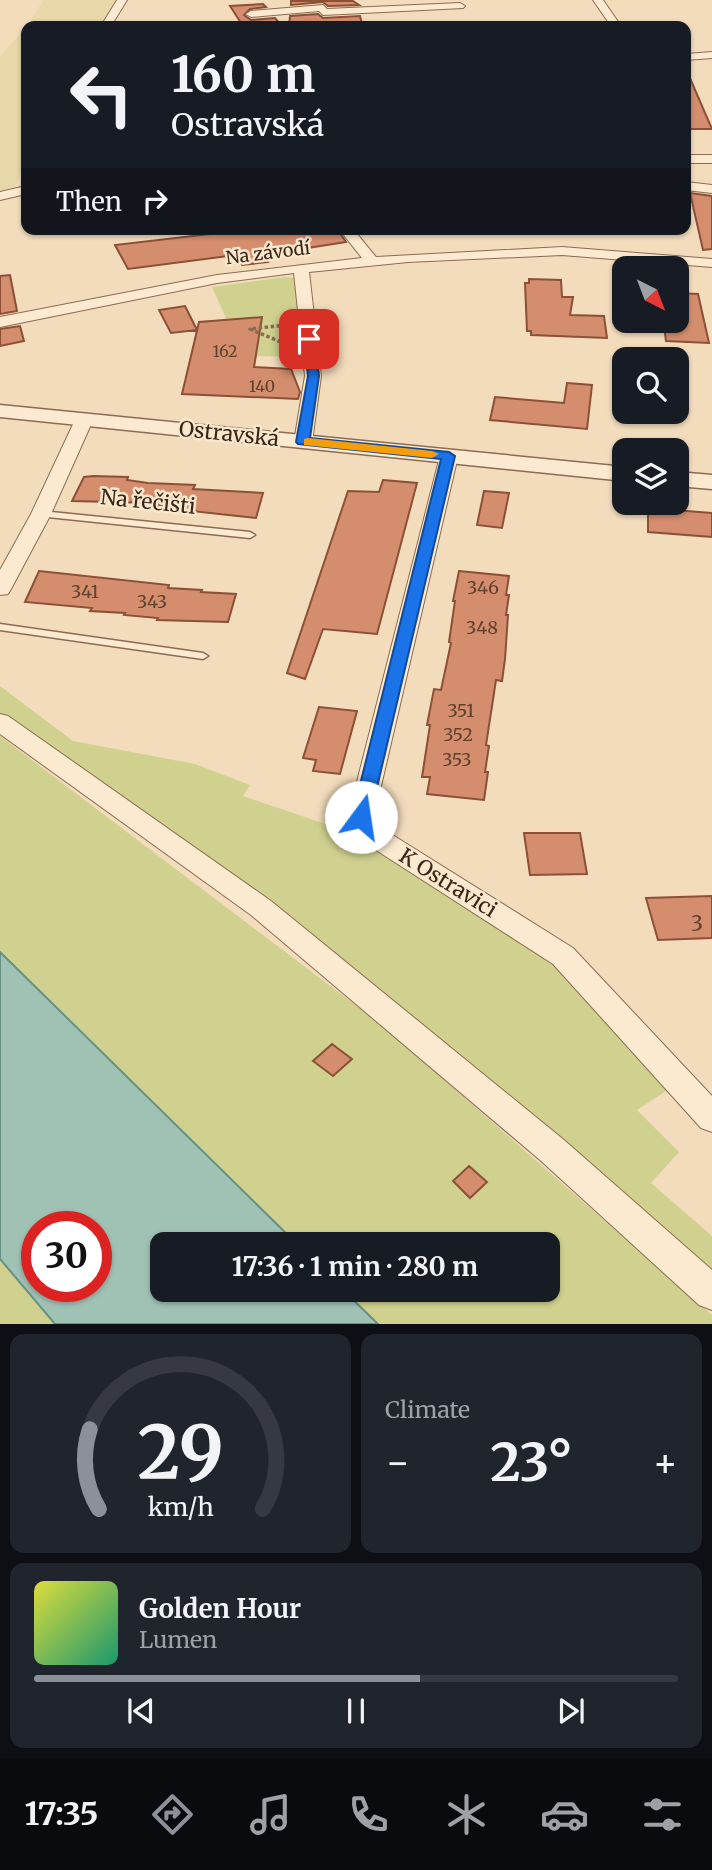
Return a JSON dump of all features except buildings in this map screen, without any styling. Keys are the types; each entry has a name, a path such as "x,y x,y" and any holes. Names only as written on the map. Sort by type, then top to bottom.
{"street":[{"path":"109,21 122,0"},
{"path":"598,0 613,21"},
{"path":"251,14 323,7 460,6"},
{"path":"691,57 712,55"},
{"path":"691,159 712,159"},
{"path":"691,186 712,188"},
{"path":"0,196 21,191"},
{"path":"351,235 372,261"},
{"name":"Na závodí","path":"0,322 217,279 372,261 562,251 712,263"},
{"path":"301,268 313,376 303,442"},
{"name":"Ostravská","path":"0,411 612,473"},
{"path":"0,589 41,514 84,420"},
{"name":"K Ostravici","path":"449,456 361,817 374,836 563,956 712,1118"},
{"path":"689,480 712,482"},
{"path":"0,722 261,908 552,1150 712,1293"}],"lane":[{"name":"Na řečišti","path":"41,514 250,535"},
{"path":"0,627 203,656"}],"path":[{"path":"307,322 250,329 311,355"}],"shaded area":[{"path":"44,0 116,0 102,21 30,21"},
{"path":"21,33 21,172 15,187 0,191 0,57"},
{"path":"0,952 285,1232 150,1232 150,1302 355,1302 378,1324 55,1324 36,1302 112,1302 112,1211 21,1211 21,1284 0,1259"}],"green space":[{"path":"295,278 306,357 256,356 259,336 232,331 212,287"},
{"path":"0,686 73,741 195,764 250,785 243,796 349,832 557,967 669,1089 637,1110 679,1152 651,1183 712,1236 712,1279 0,715"},
{"path":"0,736 378,1022 712,1315 712,1324 378,1324 355,1302 560,1302 560,1232 285,1232 0,952"},
{"path":"0,1259 21,1284 21,1302 36,1302 55,1324 0,1324"}],"slow traffic":[{"path":"308,442 432,454"}],"route":[{"path":"309,339 313,376 303,442 449,456 361,817"}]}
